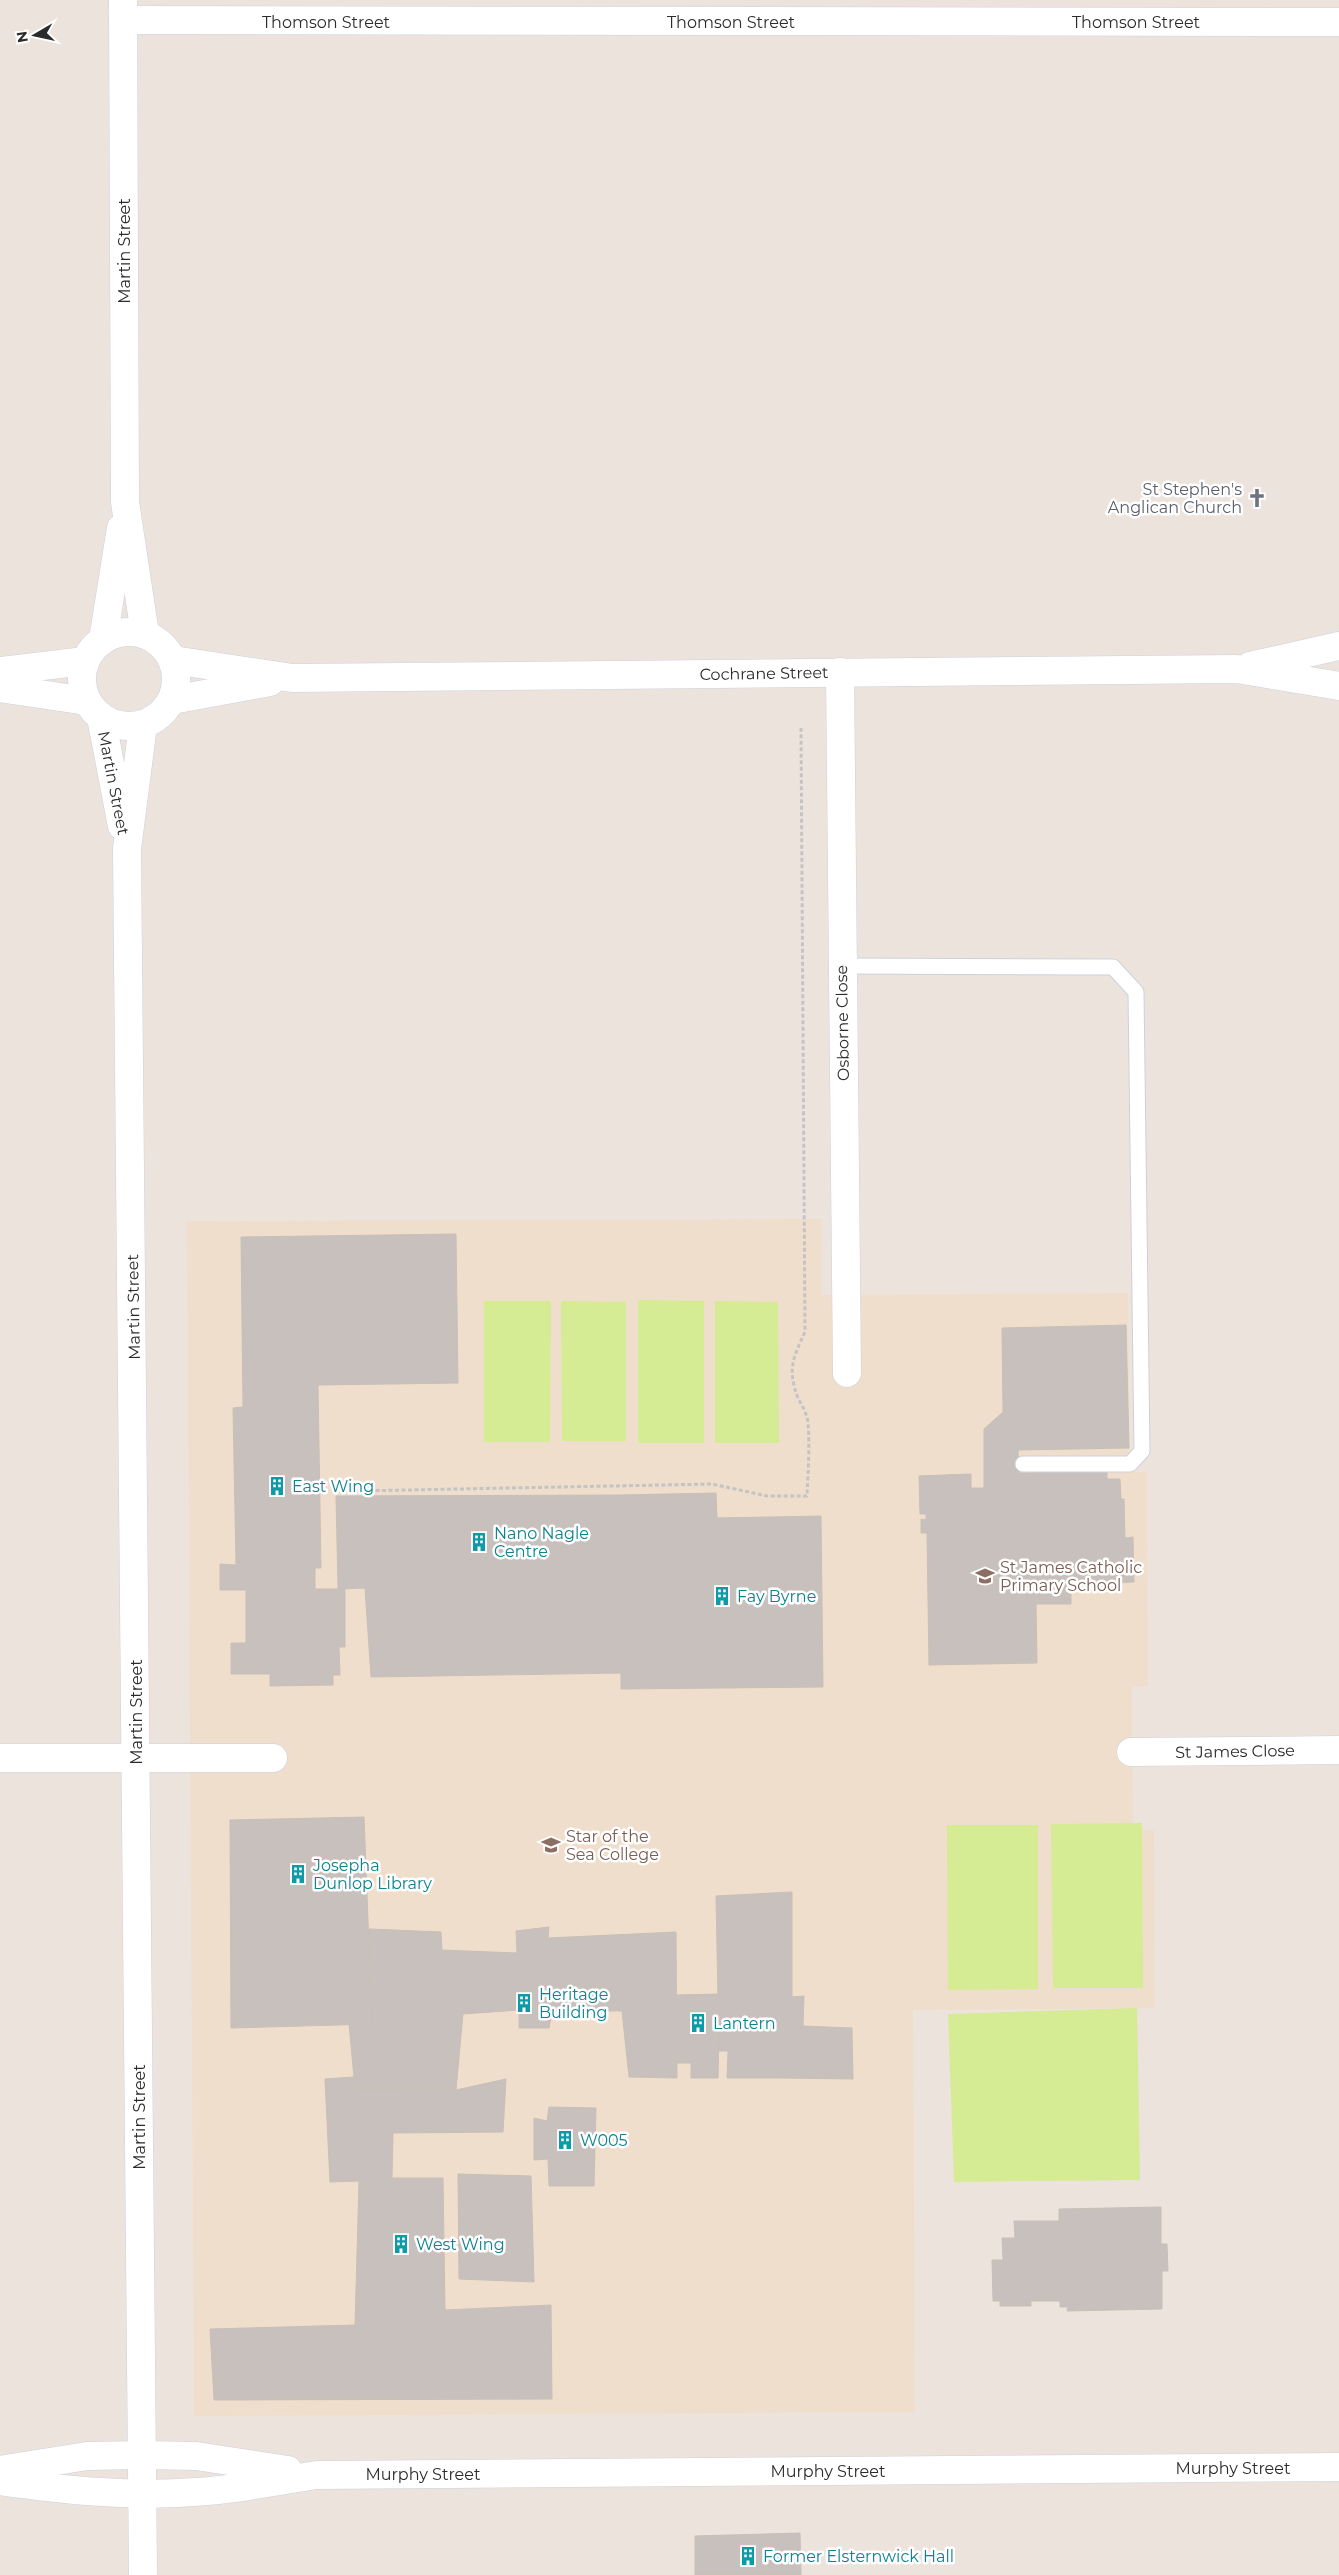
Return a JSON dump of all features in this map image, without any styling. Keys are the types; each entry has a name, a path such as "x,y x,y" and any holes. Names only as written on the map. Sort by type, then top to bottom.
{"street":[{"name":"Thomson Street","path":"124,10 1339,22"},
{"name":"Martin Street","path":"124,10 125,502 145,634"},
{"name":"Martin Street","path":"102,640 125,502"},
{"path":"0,688 94,709 114,725 128,727 143,725 155,720 165,711 172,700 176,687 173,660 156,640 145,634 130,632 116,634 102,640 85,661 82,675 94,709"},
{"name":"Cochrane Street","path":"1237,669 1339,646"},
{"name":"Cochrane Street","path":"173,660 292,678 1237,669 1339,686"},
{"path":"0,671 85,661"},
{"name":"Osborne Close","path":"840,672 841,966 847,1373"},
{"name":"Cochrane Street","path":"172,700 292,678"},
{"name":"Martin Street","path":"94,709 127,849"},
{"name":"Martin Street","path":"143,725 127,849 143,2575"},
{"name":"St James Close","path":"1131,1752 1339,1750"},
{"path":"0,1758 273,1758"},
{"name":"Murphy Street","path":"0,2470 87,2456 142,2454 196,2456 317,2475"},
{"name":"Murphy Street","path":"0,2482 88,2493 141,2494 196,2492 317,2475 1339,2467"}],"lane":[{"path":"841,966 1114,967 1136,992 1142,1451 1130,1464 1022,1464"}],"path":[{"path":"356,1491 702,1484 735,1488 767,1496 807,1496 808,1424 806,1412 795,1388 791,1371 794,1355 805,1332 801,728"}],"shaded area":[{"name":"Star of the Sea College","path":"821,1219 821,1295 1128,1293 1130,1472 1147,1472 1148,1686 1132,1687 1133,1830 1154,1830 1155,2008 913,2010 915,2412 194,2416 187,1221"}],"green space":[{"path":"638,1300 704,1301 704,1443 638,1443"},
{"path":"484,1301 551,1301 550,1442 484,1442"},
{"path":"561,1301 626,1302 626,1441 562,1441"},
{"path":"715,1301 778,1302 779,1443 715,1443"},
{"path":"1142,1823 1143,1988 1053,1988 1051,1824"},
{"path":"947,1825 1038,1825 1038,1989 948,1990"},
{"path":"1137,2008 1140,2180 954,2182 948,2014"}],"building":[{"name":"East Wing","path":"456,1234 458,1383 318,1385 321,1568 315,1568 315,1589 345,1589 345,1647 339,1647 340,1675 333,1675 333,1685 270,1686 270,1674 231,1674 231,1643 246,1643 246,1590 220,1590 220,1564 236,1565 233,1408 243,1407 241,1237"},
{"path":"1126,1325 1129,1448 1018,1450 1019,1473 1107,1471 1107,1479 1120,1479 1121,1499 1124,1499 1125,1538 1133,1537 1134,1582 1071,1584 1071,1604 1036,1604 1037,1663 929,1665 927,1533 921,1533 921,1519 926,1520 926,1514 920,1514 919,1476 971,1474 971,1488 984,1488 984,1429 1003,1412 1002,1328"},
{"name":"Fay Byrne","path":"716,1493 717,1518 821,1516 823,1687 621,1689 621,1495"},
{"name":"Nano Nagle Centre","path":"621,1495 622,1673 371,1677 365,1588 338,1589 336,1496"},
{"name":"Josepha Dunlop Library","path":"364,1817 372,2024 231,2028 230,1820"},
{"path":"792,1892 792,1997 804,1996 803,2026 782,2058 782,2078 727,2078 728,2051 719,2051 716,1896"},
{"name":"Heritage Building","path":"549,1927 548,1938 676,1932 677,2078 629,2077 622,2011 552,2011 549,2028 519,2028 519,2010 463,2014 456,2090 355,2089 349,2024 372,2024 369,1929 441,1932 442,1950 517,1953 516,1931"},
{"name":"Lantern","path":"720,1994 718,2078 691,2078 691,2063 677,2063 677,1995"},
{"path":"803,2026 852,2028 853,2079 782,2078 782,2058"},
{"name":"West Wing","path":"353,2077 355,2089 456,2090 506,2079 503,2132 393,2133 392,2178 443,2178 445,2310 551,2305 552,2399 214,2400 210,2329 355,2325 359,2181 330,2182 325,2079"},
{"name":"W005","path":"549,2107 596,2108 594,2186 549,2186 548,2159 534,2160 534,2118 547,2121"},
{"path":"458,2174 531,2176 534,2282 459,2279"},
{"path":"1161,2207 1161,2244 1167,2244 1168,2271 1162,2271 1162,2309 1067,2311 1068,2307 1060,2307 1060,2301 1031,2301 1031,2306 1000,2306 1000,2301 993,2301 992,2260 1003,2260 1002,2238 1015,2238 1014,2221 1059,2221 1059,2209"},
{"name":"Former Elsternwick Hall","path":"800,2533 801,2575 695,2575 695,2536"}],"place":[{"name":"St Stephen's Anglican Church","path":"1257,498"},
{"name":"East Wing","path":"277,1486"},
{"name":"Nano Nagle Centre","path":"479,1542"},
{"name":"St James Catholic Primary School","path":"985,1576"},
{"name":"Fay Byrne","path":"722,1596"},
{"name":"Star of the Sea College","path":"551,1845"},
{"name":"Josepha Dunlop Library","path":"298,1874"},
{"name":"Heritage Building","path":"524,2003"},
{"name":"Lantern","path":"698,2023"},
{"name":"W005","path":"565,2140"},
{"name":"West Wing","path":"401,2244"},
{"name":"Former Elsternwick Hall","path":"748,2556"}]}
